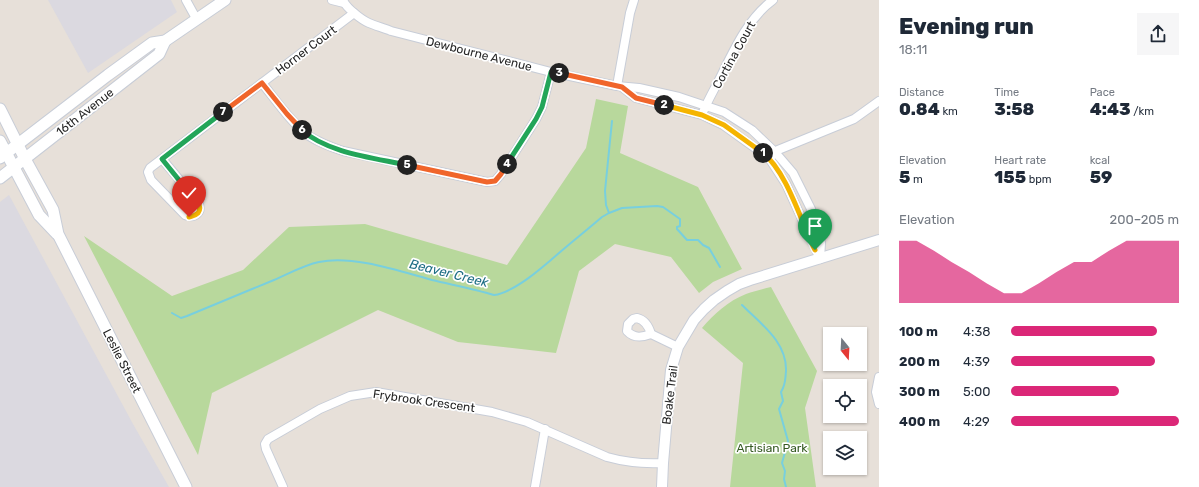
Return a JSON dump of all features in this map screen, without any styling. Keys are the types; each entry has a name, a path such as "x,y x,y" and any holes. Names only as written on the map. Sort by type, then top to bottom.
{"main road":[{"name":"16th Avenue","path":"3,156 152,43 165,41 225,0"},
{"name":"16th Avenue","path":"0,178 159,54 165,41"},
{"name":"Leslie Street","path":"0,109 53,210 58,234 186,487"},
{"name":"Leslie Street","path":"0,141 3,156 14,167 39,215 58,234"}],"street":[{"path":"186,0 197,20"},
{"name":"Dewbourne Avenue","path":"332,0 344,2 354,13 368,23 391,31 551,72 620,87 639,88 680,97 724,112 752,130 772,155 793,174 811,209 821,243 820,259"},
{"path":"620,87 625,36 634,0"},
{"name":"Cortina Court","path":"702,115 747,28 758,14 773,0"},
{"name":"Horner Court","path":"162,159 198,202 200,210 193,216 189,217 184,215 151,180 148,172 150,168 354,13"},
{"path":"262,83 296,124 308,135 323,144 343,151 487,182 495,181 501,174 536,119 542,107 551,72"},
{"name":"Dewbourne Avenue","path":"620,87 636,98 702,115 724,125 772,155 820,259"},
{"path":"772,155 854,119 879,101"},
{"name":"Boake Trail","path":"662,487 671,370 678,347 694,320 714,300 739,284 879,240"},
{"path":"652,334 678,347"},
{"path":"879,377 876,392 879,404"},
{"name":"Frybrook Crescent","path":"284,487 266,449 265,444 268,439 320,409 350,396 376,392 492,412 527,422 607,456 621,460 663,463"},
{"path":"535,487 544,429"}],"shaded area":[{"path":"48,0 171,0 177,12 88,73"},
{"path":"9,195 133,424 169,487 0,487 0,202"}],"green space":[{"path":"596,99 628,106 620,153 698,187 742,269 713,282 699,293 671,257 615,244 579,271 556,353 458,342 378,310 212,393 198,455 84,236 172,296 243,270 289,227 365,224 507,265 586,148"},
{"name":"Artisian Park","path":"771,287 817,371 805,408 816,487 730,487 743,363 702,328 716,313 733,300 749,293"}],"waterway":[{"path":"609,213 606,205 605,191 612,121"},
{"name":"Beaver Creek","path":"172,313 181,318 308,265 332,260 361,262 376,265 494,295 502,293 520,284 602,217 622,208 663,207 680,219 680,226 677,227 677,229 687,240 698,240 709,248 720,267"},
{"name":"Beaver Creek","path":"742,305 772,334 778,342 785,361 785,382 781,392 783,401 779,409 788,441 782,463 785,471 784,479 786,487"}],"route":[{"path":"189,217 197,214 200,210 200,206 162,159 262,83 296,124 308,135 323,144 343,151 487,182 495,181 501,174 536,119 542,107 551,72 622,87 636,98 702,115 724,125 769,158 786,184 815,250"}]}
